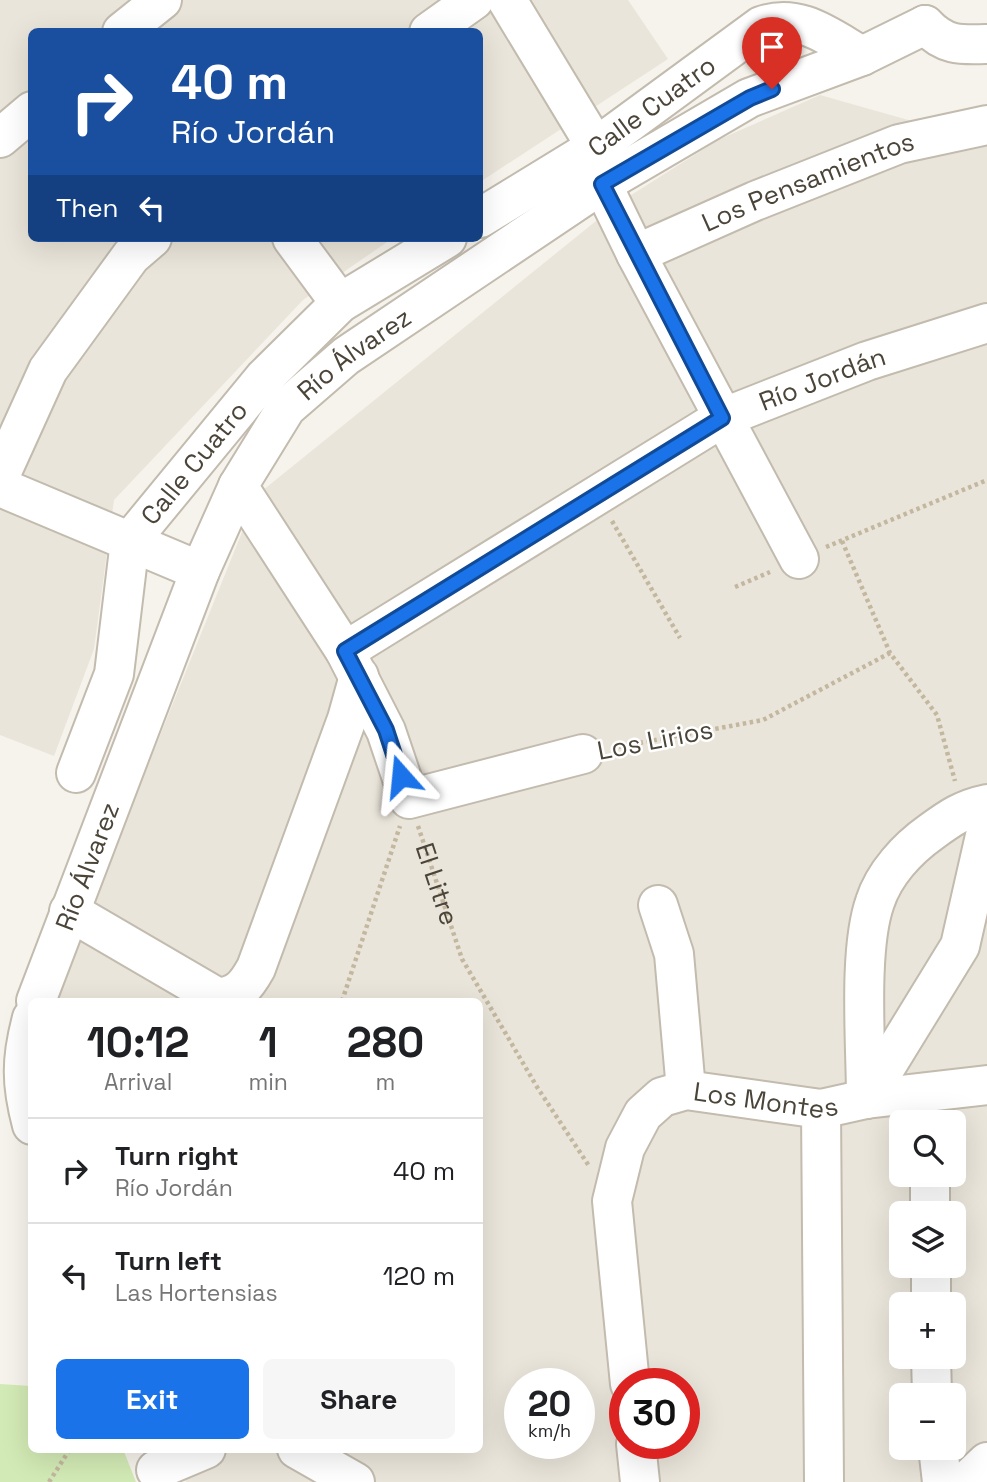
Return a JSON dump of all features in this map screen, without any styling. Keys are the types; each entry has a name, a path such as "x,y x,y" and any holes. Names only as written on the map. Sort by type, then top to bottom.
{"street":[{"path":"435,28 474,0"},
{"path":"507,0 596,147"},
{"name":"Calle Cuatro","path":"483,216 596,147 782,10 792,20 812,27 862,56"},
{"name":"Río Álvarez","path":"37,998 200,571 238,486 286,408 346,356 602,184 750,98 862,56 933,13 938,39 956,46 987,44"},
{"path":"0,138 28,114"},
{"name":"Los Pensamientos","path":"636,254 755,201 899,144 987,125"},
{"path":"602,184 722,418 799,559"},
{"path":"0,477 48,370 131,256 147,242"},
{"path":"295,242 340,303"},
{"name":"Calle Cuatro","path":"76,773 114,674 130,541 264,378 340,303 440,242"},
{"name":"Río Jordán","path":"352,664 597,496 722,418 867,361 987,323"},
{"path":"238,486 352,664 386,730 409,799"},
{"path":"0,487 200,571"},
{"path":"69,911 218,998 234,995 246,986 256,968 347,719 352,664"},
{"name":"Los Lirios","path":"409,799 583,754"},
{"path":"866,1099 867,947 874,903 888,874 922,838 979,813"},
{"path":"866,1099 960,946 979,813"},
{"path":"658,905 674,954 686,1090"},
{"path":"28,1034 24,1049 22,1090 28,1111"},
{"name":"Los Montes","path":"628,1368 612,1202 625,1148 643,1114 662,1097 686,1090 821,1109 866,1099 930,1106 987,1085"},
{"path":"821,1109 824,1482"},
{"path":"155,1467 195,1453"},
{"path":"308,1453 353,1470"},
{"path":"638,1459 640,1482"},
{"path":"939,1460 942,1482"},
{"path":"966,1482 987,1462"}],"path":[{"path":"735,587 987,480"},
{"path":"597,496 680,638"},
{"path":"842,541 890,653 937,715 979,813"},
{"name":"Los Lirios","path":"583,754 763,720 890,653"},
{"path":"343,998 409,799"},
{"name":"El Litre","path":"409,799 462,959 537,1087 612,1202"},
{"path":"49,1482 66,1460 68,1453"}],"shaded area":[{"path":"0,0 628,0 668,59 483,180 483,28 28,28 28,242 387,242 303,300 114,500 94,649 54,756 0,735"},
{"path":"820,95 979,140 987,138 987,1482 186,1482 175,1453 483,1453 483,998 54,998 257,495 617,204 718,140"}],"green space":[{"path":"0,1384 28,1386 28,1453 125,1453 136,1482 0,1482"}],"route":[{"path":"401,776 386,730 345,651 722,418 602,184 750,98 772,89"}]}
